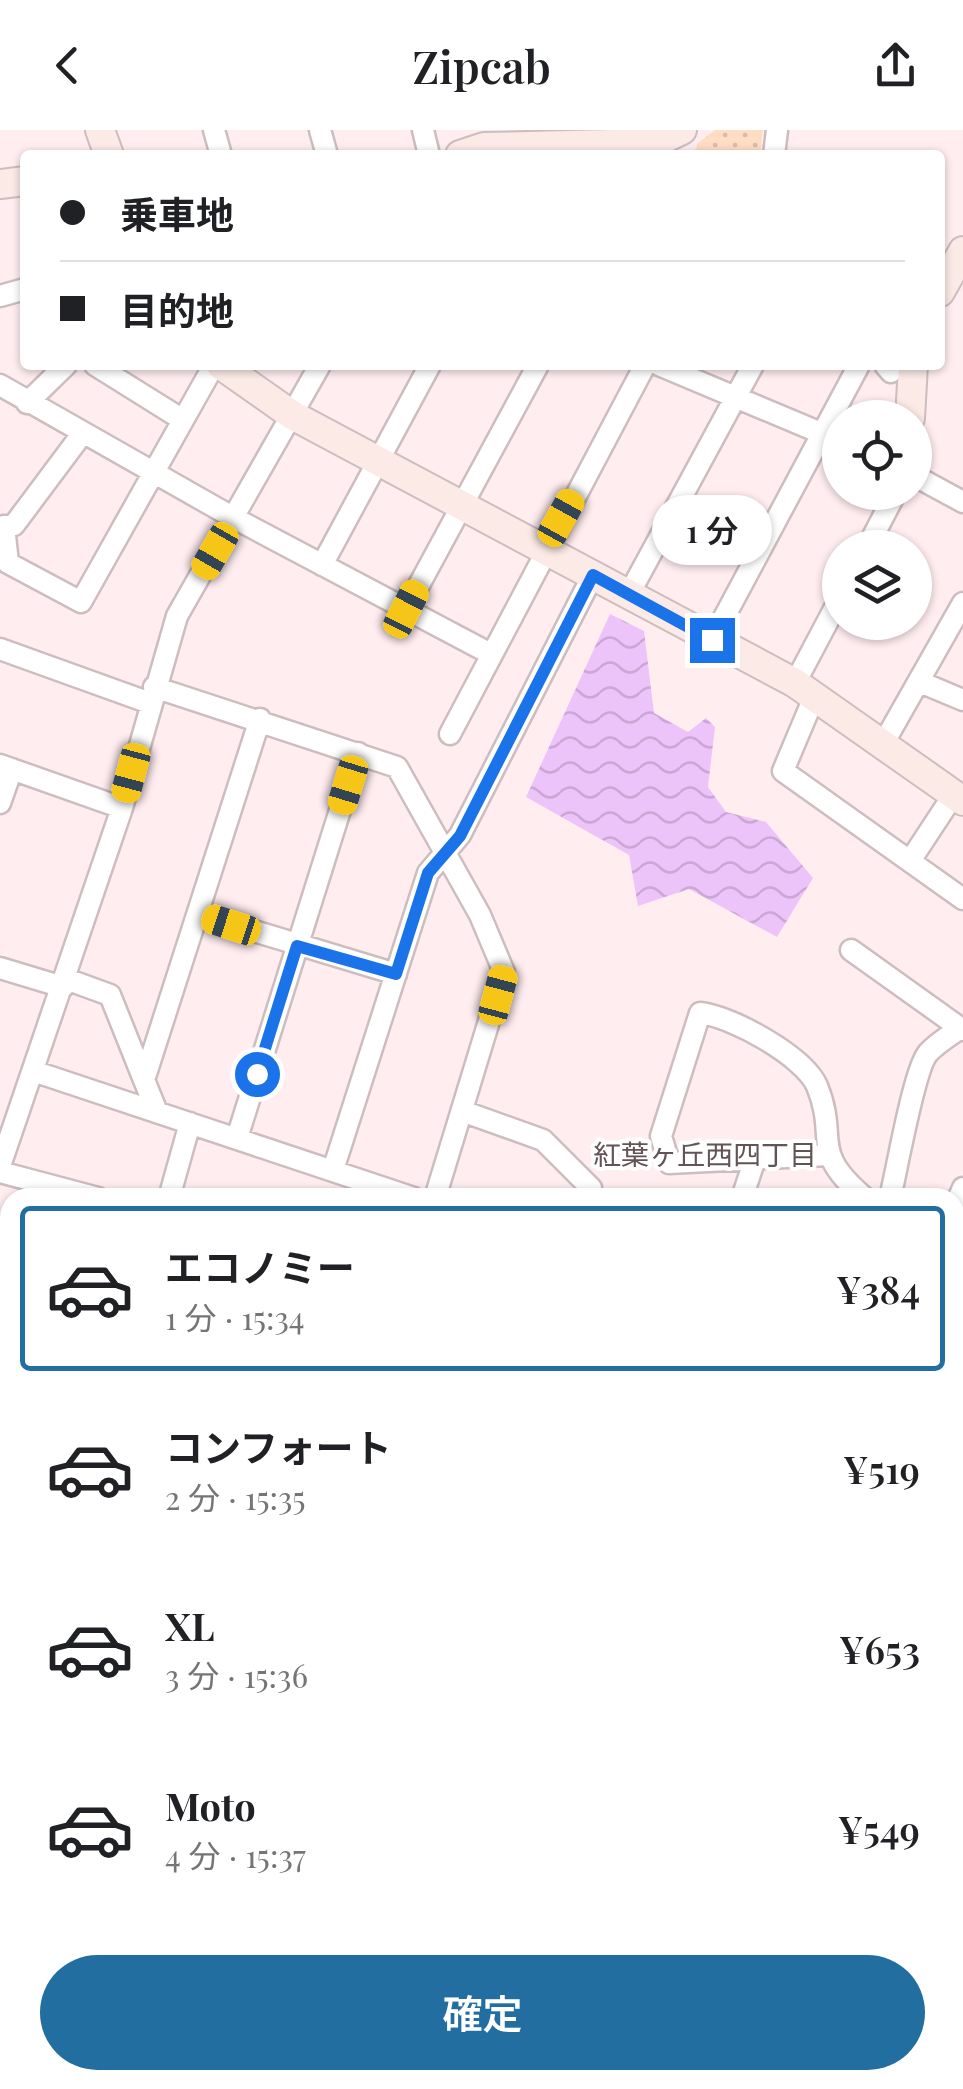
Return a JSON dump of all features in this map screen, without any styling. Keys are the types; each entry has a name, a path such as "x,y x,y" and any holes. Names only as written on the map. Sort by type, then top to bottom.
{"street":[{"path":"475,150 535,144 652,145 682,130"},
{"path":"945,283 962,252"},
{"path":"9,396 57,370"},
{"path":"103,370 184,420"},
{"path":"82,434 14,524 2,526 8,563 81,602 214,370"},
{"path":"224,370 292,415 805,689 959,798 910,862"},
{"path":"63,1188 0,1169 122,808 177,616 317,370"},
{"path":"322,564 427,370"},
{"path":"406,609 458,505 535,370"},
{"path":"450,734 489,653 642,370"},
{"path":"671,370 822,434"},
{"path":"628,594 750,370"},
{"path":"846,400 857,370"},
{"path":"897,370 905,400"},
{"path":"9,396 489,653"},
{"path":"712,640 822,455"},
{"path":"932,485 963,502"},
{"path":"333,1170 428,873 460,836 593,575"},
{"path":"883,744 963,604"},
{"path":"824,640 805,689 782,771 963,899"},
{"path":"0,650 152,695 260,719 397,766 444,857 480,915 504,972 439,1188"},
{"path":"920,682 963,700"},
{"path":"144,1080 260,719"},
{"path":"237,1138 358,753"},
{"path":"0,804 6,767 122,808"},
{"path":"198,914 396,974"},
{"path":"851,950 961,1029 926,1054 912,1091 912,1111 893,1188"},
{"path":"0,968 110,995 157,1112"},
{"path":"828,1155 756,1156 669,1164 661,1136 700,1013 722,1015 772,1042 816,1084 828,1155 839,1175 854,1188"},
{"path":"33,1071 333,1170 354,1188"},
{"path":"462,1111 544,1140 590,1188"},
{"path":"172,1188 190,1123"},
{"path":"745,1188 756,1156"}],"green space":[{"path":"715,130 763,130 761,150 696,150 698,143"}],"water":[{"path":"610,614 644,631 654,713 688,732 706,718 715,727 708,787 726,812 766,822 813,878 777,937 689,889 638,906 629,855 526,797"}],"district":[{"name":"紅葉ヶ丘西四丁目","path":"705,1153"}],"route":[{"path":"257,1074 297,946 396,974 428,873 460,836 593,575 712,640"}]}
